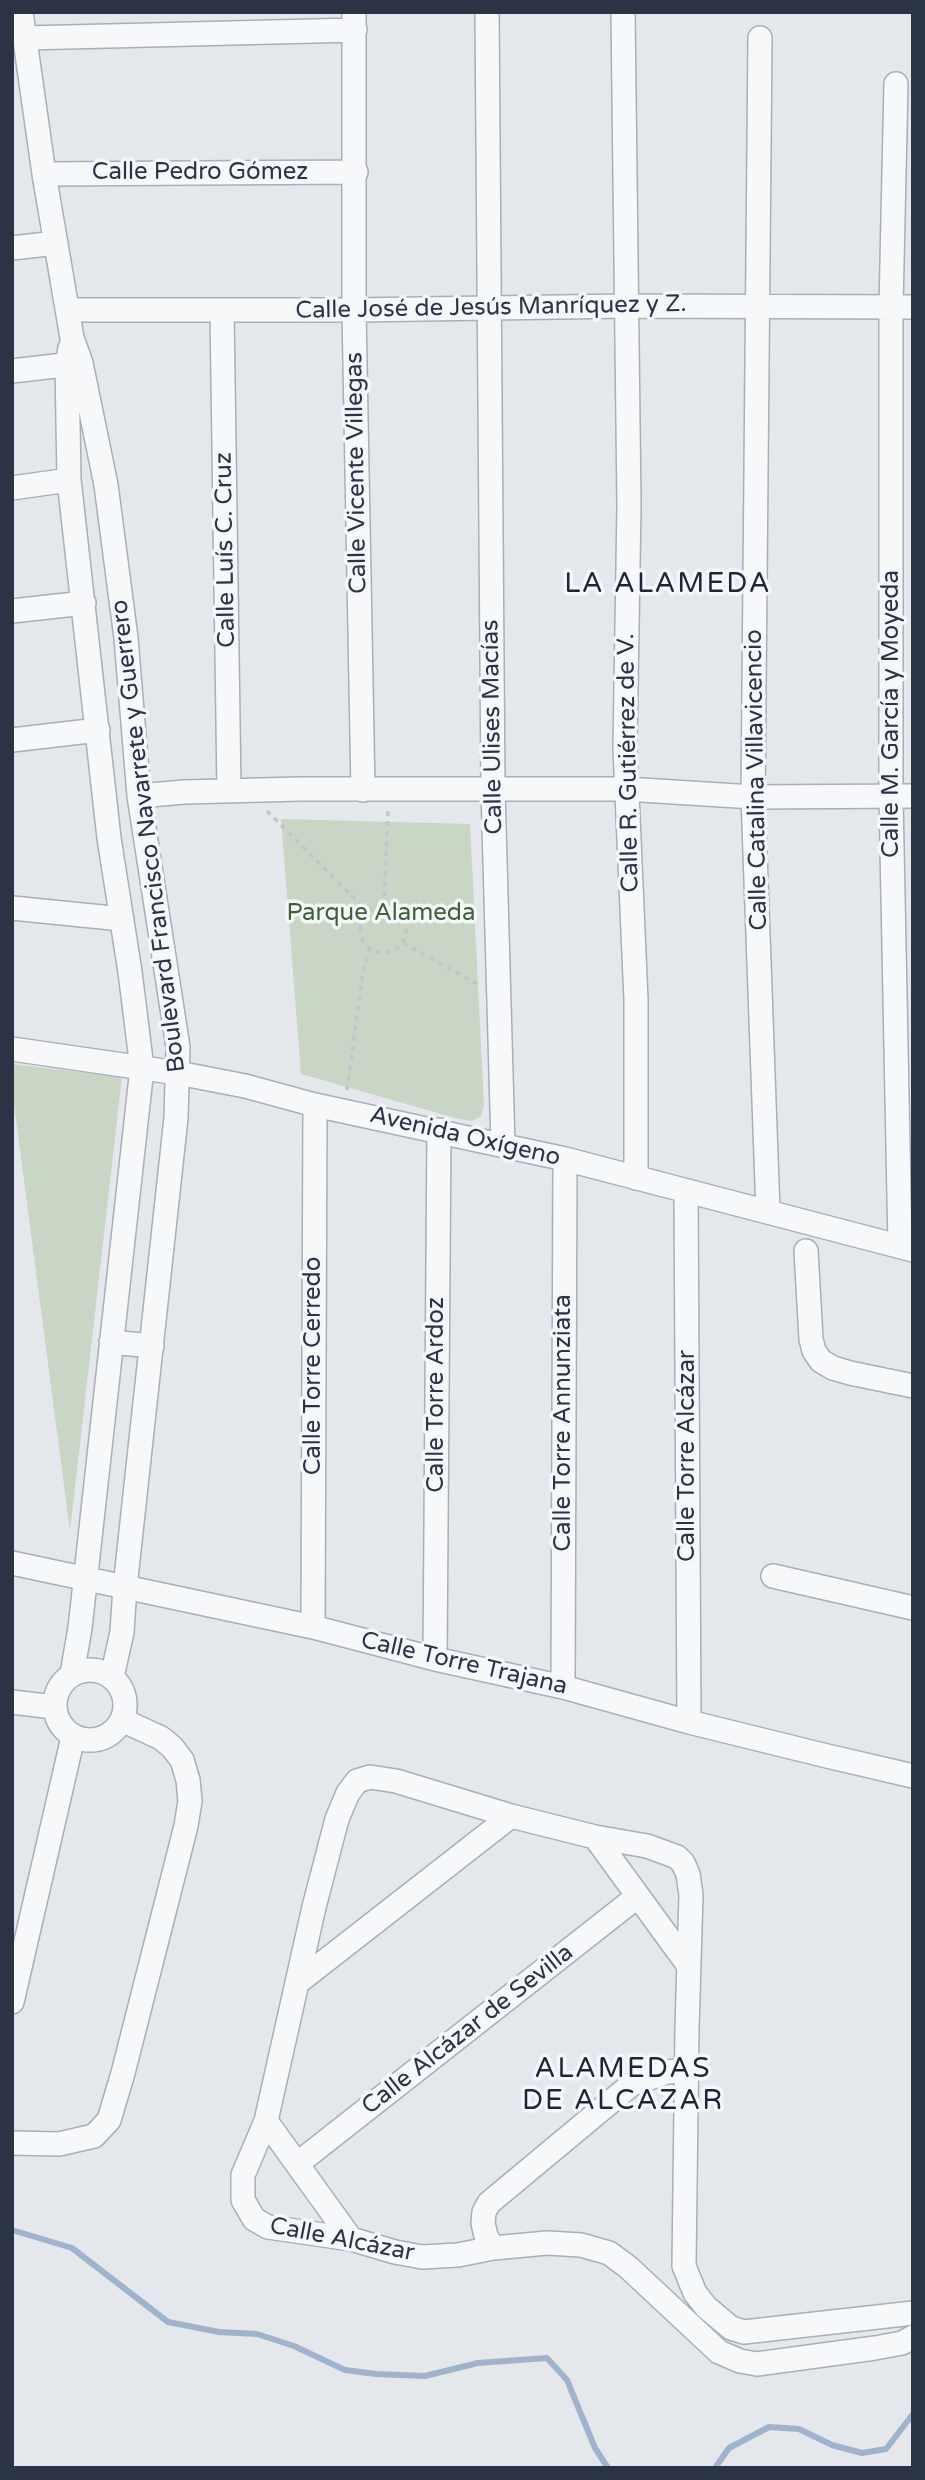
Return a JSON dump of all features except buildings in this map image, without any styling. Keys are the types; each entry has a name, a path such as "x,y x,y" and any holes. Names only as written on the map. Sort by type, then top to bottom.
{"street":[{"name":"Boulevard Francisco Navarrete y Guerrero","path":"21,12 44,174 72,338 74,364 69,481 109,838 142,1068 80,1628 72,1674"},
{"name":"Calle Ulises Macías","path":"487,12 493,790 503,1145"},
{"name":"Calle R. Gutiérrez de V.","path":"623,12 629,517 625,789 636,1000 636,1178"},
{"path":"26,38 355,21"},
{"name":"Calle Vicente Villegas","path":"355,21 354,310 363,790"},
{"name":"Calle Catalina Villavicencio","path":"760,38 753,797 768,1212"},
{"name":"Calle M. García y Moyeda","path":"896,84 902,307 906,1248"},
{"name":"Calle Pedro Gómez","path":"44,174 356,172"},
{"path":"12,248 56,243"},
{"name":"Calle José de Jesús Manríquez y Z.","path":"68,310 902,307"},
{"name":"Calle Luís C. Cruz","path":"222,310 229,790"},
{"name":"Boulevard Francisco Navarrete y Guerrero","path":"74,364 106,485 126,638 139,796 178,1047 176,1118 122,1632 112,1677"},
{"path":"12,371 74,364"},
{"path":"12,488 69,481"},
{"path":"12,611 84,603"},
{"path":"12,740 98,730"},
{"path":"139,796 229,790 625,789 753,797 902,797"},
{"path":"12,908 122,919"},
{"name":"Avenida Oxígeno","path":"12,1049 178,1073 245,1086 315,1105 565,1159 906,1248"},
{"name":"Calle Torre Cerredo","path":"313,1627 315,1105"},
{"name":"Calle Torre Ardoz","path":"435,1659 439,1130"},
{"name":"Calle Torre Annunziata","path":"563,1687 565,1159"},
{"name":"Calle Torre Alcázar","path":"686,1191 689,1722"},
{"path":"806,1251 811,1339 814,1351 821,1360 833,1368 850,1373 913,1386"},
{"path":"111,1342 152,1346"},
{"name":"Calle Torre Trajana","path":"12,1563 313,1627 913,1776"},
{"path":"773,1576 913,1608"},
{"path":"82,1670 93,1670 112,1677 120,1686 124,1697 122,1720 114,1732 101,1739 87,1741 74,1737 57,1719 54,1707 59,1688 72,1674 82,1670"},
{"path":"12,1702 54,1707"},
{"path":"12,2143 59,2144 94,2136 109,2120 123,2073 190,1801 182,1760 172,1747 161,1738 122,1720"},
{"path":"12,2002 74,1737"},
{"name":"Calle Alcázar","path":"757,2364 740,2361 719,2352 628,2267 609,2253 581,2245 547,2244 493,2248 458,2255 422,2256 395,2252 351,2239 268,2227 259,2223 249,2213 243,2200 243,2175 266,2120 337,1819 348,1793 357,1781 370,1777 396,1781 511,1816 595,1837 647,1846 677,1857 683,1863 688,1874 691,1895 684,2266 695,2293 706,2307 731,2328 758,2332"},
{"path":"297,1983 511,1816"},
{"path":"595,1837 689,1966"},
{"name":"Calle Alcázar de Sevilla","path":"297,2164 638,1896"},
{"path":"493,2248 486,2236 484,2223 484,2212 489,2203 632,2084 667,2072 687,2070"},
{"path":"266,2120 351,2239"},
{"path":"913,2313 758,2332 757,2364 888,2347 913,2337"}],"path":[{"path":"384,906 389,789"},
{"path":"259,790 268,812 367,911"},
{"path":"384,906 396,910 404,919 407,931 403,943 393,951 381,954 369,950 362,940 359,928 367,911 384,906"},
{"path":"403,943 499,996"},
{"path":"345,1110 363,971 369,950"}],"green space":[{"name":"Parque Alameda","path":"281,819 470,824 484,1105 481,1116 472,1121 459,1119 301,1074"},
{"path":"12,1064 122,1077 70,1531 12,1089"}],"waterway":[{"path":"12,2230 72,2248 168,2322 219,2332 257,2334 294,2346 345,2370 425,2376 478,2363 547,2358 567,2380 595,2448 608,2468"},
{"path":"715,2468 729,2448 769,2427 799,2429 832,2445 862,2453 886,2449 913,2414"}],"district":[{"name":"LA ALAMEDA","path":"668,585"},
{"name":"ALAMEDAS DE ALCAZAR","path":"623,2086"}]}
